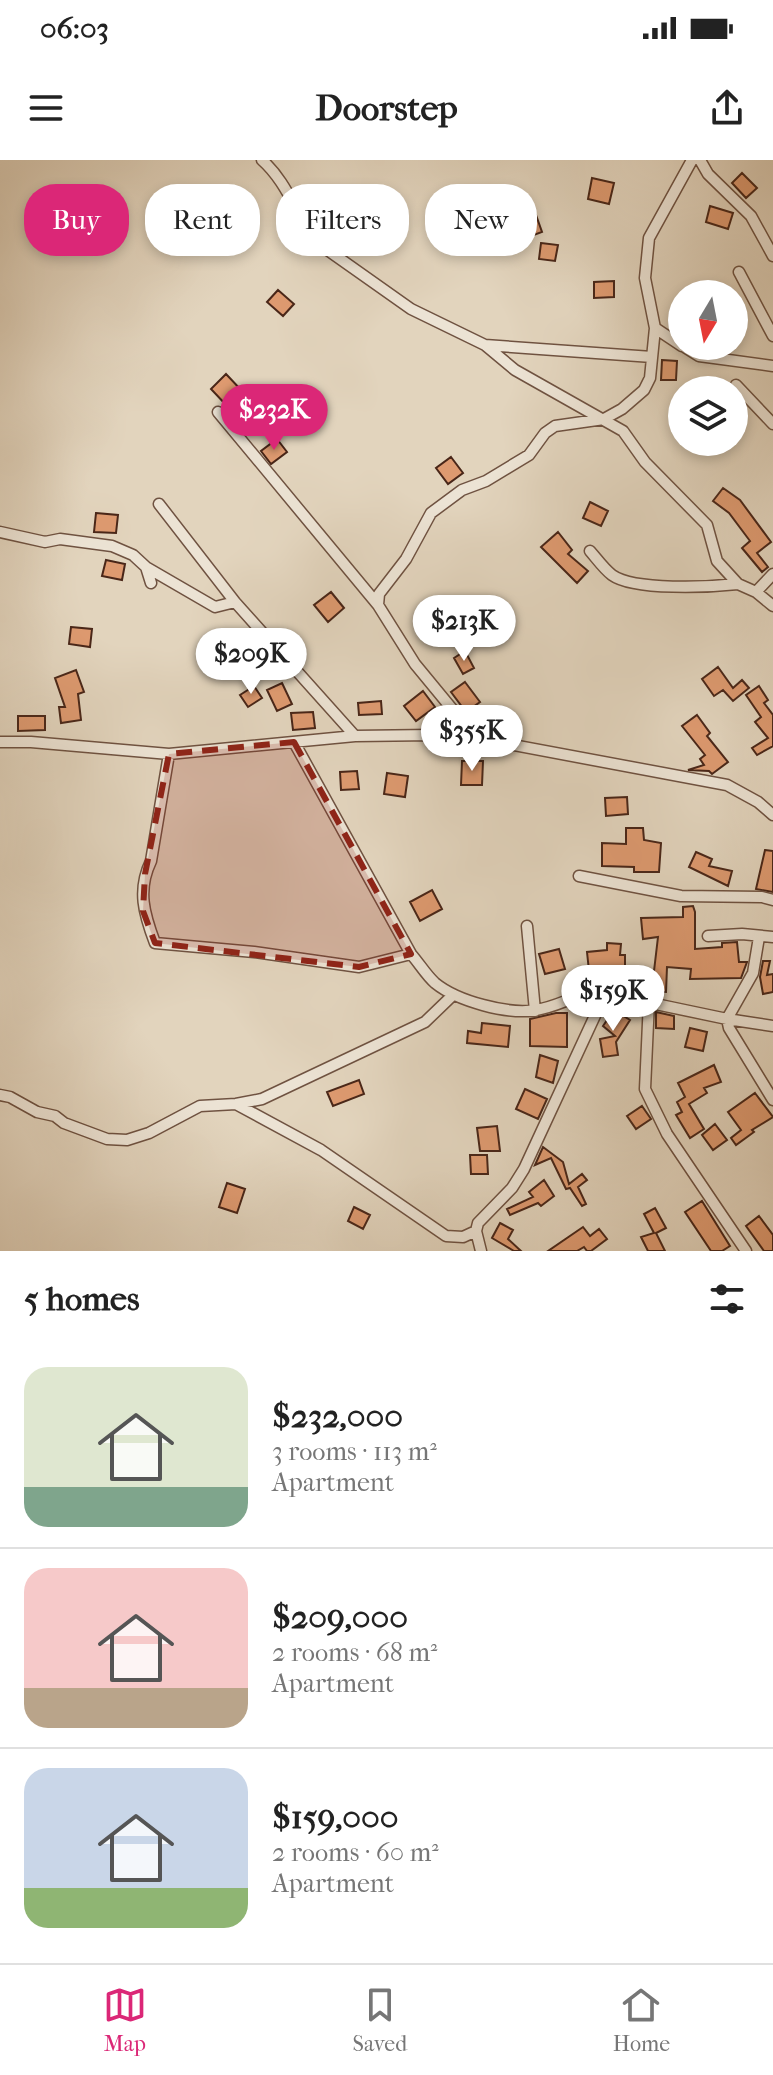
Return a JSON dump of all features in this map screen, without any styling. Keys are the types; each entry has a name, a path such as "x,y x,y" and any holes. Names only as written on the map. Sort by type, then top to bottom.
{"street":[{"path":"262,160 293,200 308,231 319,244 411,309 485,345 515,370 623,431 645,462 707,525 717,561 738,584 756,592 773,606"},
{"path":"378,605 379,594 406,559 431,513 462,490 486,481 529,455 545,433 555,426 604,419 622,409 644,390 650,378 655,328 645,278 649,238 692,160"},
{"path":"700,160 708,174 751,216 773,256"},
{"path":"739,272 773,336"},
{"path":"655,328 668,337"},
{"path":"485,345 652,357"},
{"path":"729,360 773,366"},
{"path":"748,398 773,424"},
{"path":"218,412 378,605 415,664 476,738"},
{"path":"159,504 235,602 355,736"},
{"path":"0,532 45,542 60,539 112,546 133,555 146,567 215,607 235,602"},
{"path":"590,551 612,575 633,585 738,584"},
{"path":"146,567 151,583"},
{"path":"756,592 773,574"},
{"path":"0,742 169,754 355,736 476,738 727,785 758,802 773,815"},
{"path":"294,742 411,954 434,982 453,995 505,1010 535,1011 588,992 773,1026"},
{"path":"169,754 151,861 145,874 143,911 155,943 254,952 359,967 411,954"},
{"path":"579,876 681,896 762,897 773,900"},
{"path":"527,926 535,1011"},
{"path":"708,936 742,934 773,937"},
{"path":"759,937 753,973 727,1019 729,1028 773,1100"},
{"path":"481,1251 476,1231 478,1223 512,1188 524,1169 599,1007 608,994"},
{"path":"0,1095 107,1139 127,1140 149,1133 200,1106 262,1099 425,1022 453,995"},
{"path":"649,1001 645,1089 667,1134 746,1251"},
{"path":"236,1104 321,1150 446,1236 463,1237 476,1231"}],"highlighted area":[{"path":"294,742 411,954 359,967 155,943 143,911 145,874 169,754"}],"building":[{"path":"742,173 757,188 746,198 732,183"},
{"path":"592,178 614,183 609,204 588,199"},
{"path":"710,206 733,213 728,229 706,222"},
{"path":"537,218 542,232 537,234"},
{"path":"541,243 558,245 555,261 539,259"},
{"path":"614,281 614,297 594,298 594,282"},
{"path":"278,290 294,304 283,316 267,302"},
{"path":"662,360 677,361 676,376 661,380"},
{"path":"226,374 243,392 228,407 211,389"},
{"path":"277,439 287,452 271,464 261,451"},
{"path":"451,457 463,473 448,484 436,468"},
{"path":"723,488 740,500 771,542 757,553 768,567 762,572 742,548 750,541 729,513 713,501"},
{"path":"590,502 608,511 601,526 583,518"},
{"path":"96,513 118,515 116,533 94,532"},
{"path":"558,532 572,550 568,554 588,571 577,583 541,547"},
{"path":"106,560 125,564 122,580 102,576"},
{"path":"331,592 344,608 328,622 314,605"},
{"path":"71,627 92,629 90,647 69,644"},
{"path":"465,651 474,668 463,674 454,658"},
{"path":"718,667 733,688 742,680 749,688 733,701 723,690 714,696 702,679"},
{"path":"76,670 84,692 78,694 81,720 61,723 59,707 65,707 55,678"},
{"path":"465,682 480,702 466,712 451,692"},
{"path":"282,683 292,704 277,711 267,690"},
{"path":"254,686 262,698 248,707 240,695"},
{"path":"759,686 768,700 764,703 773,715 773,746 757,755 752,748 768,738 755,722 761,717 746,695"},
{"path":"423,691 435,707 416,721 404,706"},
{"path":"381,701 382,714 359,715 358,703"},
{"path":"313,712 315,728 293,730 291,713"},
{"path":"697,715 710,733 707,736 728,762 712,774 709,771 688,770 704,765 700,759 705,755 682,726"},
{"path":"18,716 45,716 45,730 18,731"},
{"path":"462,761 483,761 482,785 461,785"},
{"path":"357,771 359,789 341,790 340,772"},
{"path":"387,773 408,776 405,797 384,794"},
{"path":"627,797 628,814 606,816 605,798"},
{"path":"626,828 643,828 644,840 661,843 659,872 634,872 634,867 602,866 602,843 626,844"},
{"path":"765,850 773,851 773,892 756,889"},
{"path":"696,852 712,859 709,866 732,871 728,886 689,867"},
{"path":"432,890 442,909 420,921 410,902"},
{"path":"693,906 695,949 722,947 722,943 737,942 739,962 747,962 741,978 690,979 691,969 667,967 666,992 642,990 642,970 654,971 658,937 643,939 641,918 683,917 683,907"},
{"path":"607,943 621,944 620,955 625,955 625,974 608,974 608,969 589,971 587,952 607,950"},
{"path":"559,949 565,969 545,974 539,954"},
{"path":"763,961 770,961 767,975 773,974 773,992 763,994 760,977"},
{"path":"614,1010 630,1020 616,1042 618,1055 603,1057 600,1039 615,1036 603,1026"},
{"path":"656,1012 674,1016 674,1029 656,1028"},
{"path":"567,1013 567,1047 530,1046 530,1019"},
{"path":"482,1023 510,1026 508,1047 467,1043 468,1031 481,1033"},
{"path":"690,1028 707,1032 703,1051 685,1047"},
{"path":"540,1055 558,1061 553,1083 536,1077"},
{"path":"714,1065 721,1082 704,1088 707,1093 689,1104 704,1129 690,1138 676,1115 682,1112 677,1102 685,1097 678,1083"},
{"path":"359,1080 364,1094 333,1106 327,1092"},
{"path":"525,1089 547,1099 538,1119 516,1109"},
{"path":"755,1093 773,1117 736,1145 731,1138 741,1130 728,1112"},
{"path":"642,1106 651,1119 636,1129 627,1116"},
{"path":"715,1124 727,1140 713,1150 702,1135"},
{"path":"497,1126 500,1151 480,1151 477,1128"},
{"path":"543,1147 563,1162 569,1184 582,1174 587,1180 578,1187 586,1204 582,1206 570,1188 566,1189 551,1158 535,1165"},
{"path":"470,1155 487,1155 488,1174 471,1174"},
{"path":"544,1180 554,1196 541,1206 538,1203 510,1215 507,1209 533,1197 529,1192"},
{"path":"227,1183 245,1189 237,1213 219,1207"},
{"path":"702,1201 730,1246 722,1251 711,1251 685,1212"},
{"path":"354,1207 370,1215 363,1229 348,1221"},
{"path":"655,1208 666,1228 656,1233 665,1251 648,1251 641,1237 654,1233 644,1214"},
{"path":"759,1216 773,1235 773,1251 764,1251 746,1226"},
{"path":"500,1223 513,1230 508,1239 521,1251 514,1251 492,1238"},
{"path":"583,1227 590,1236 599,1229 607,1239 591,1251 584,1247 577,1251 548,1251"}]}
